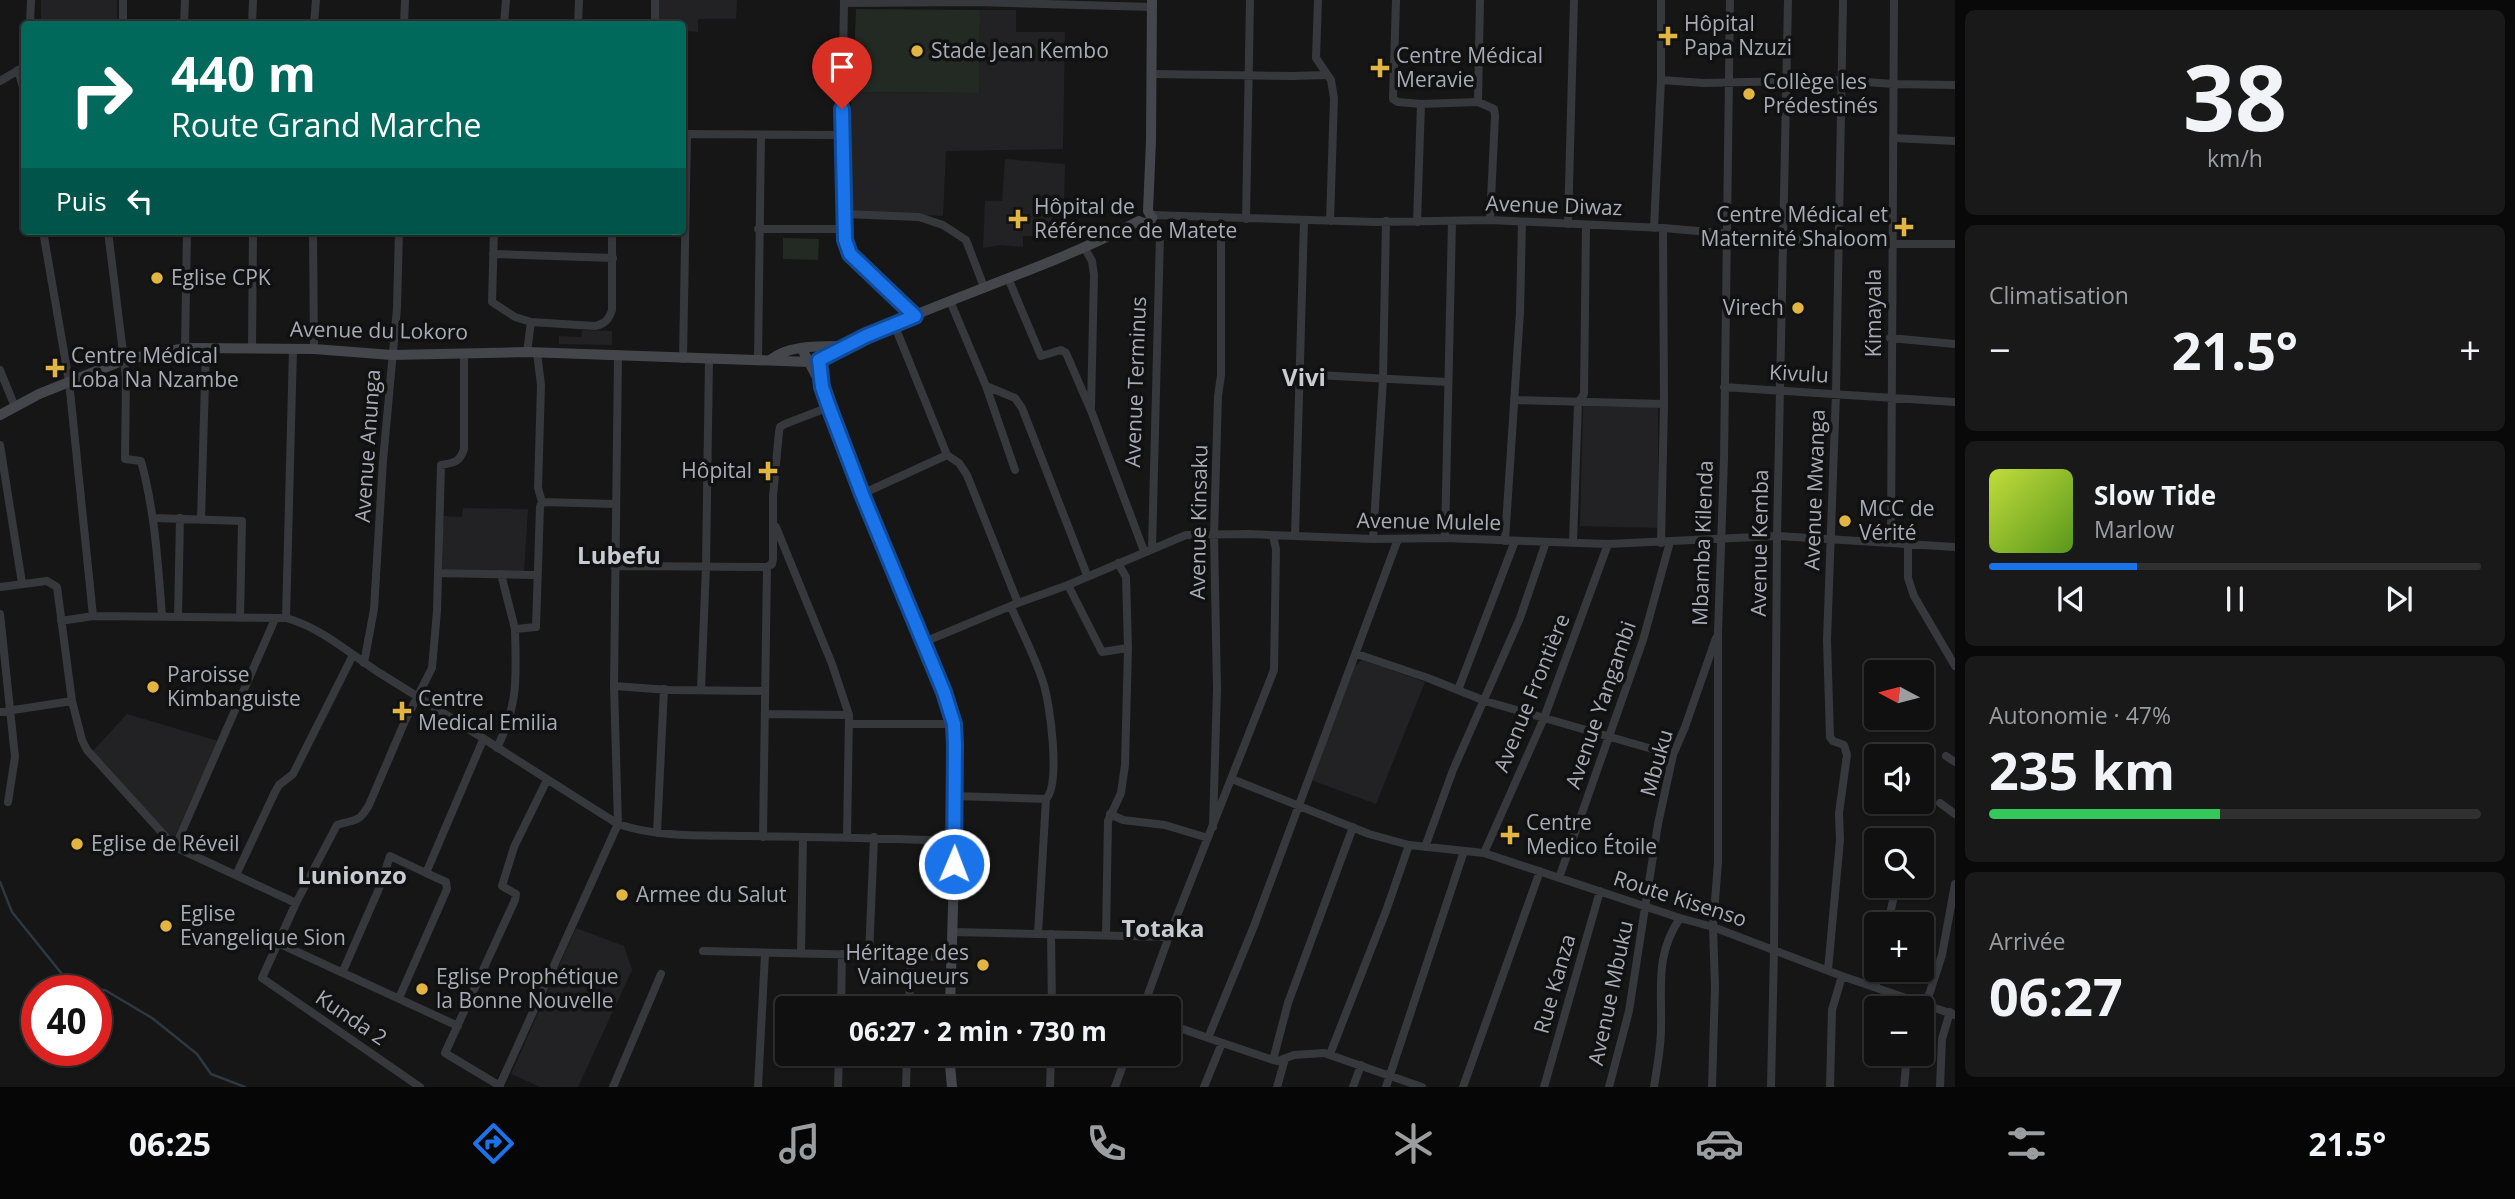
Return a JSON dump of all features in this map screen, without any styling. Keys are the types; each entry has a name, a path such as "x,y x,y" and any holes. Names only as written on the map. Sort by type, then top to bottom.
{"street":[{"path":"30,21 31,0"},
{"path":"122,0 123,21"},
{"path":"184,21 185,0"},
{"path":"252,21 253,0"},
{"path":"314,21 316,0"},
{"path":"404,21 405,0"},
{"path":"504,21 506,0"},
{"path":"579,0 579,21"},
{"path":"654,21 656,0"},
{"path":"1245,219 1250,0"},
{"path":"1318,0 1317,58 1331,80 1335,98 1330,221"},
{"path":"1396,0 1393,99 1421,104 1478,102 1494,109 1490,220"},
{"path":"1478,102 1480,0"},
{"path":"1568,223 1574,0"},
{"name":"Avenue Yangambi","path":"1559,878 1643,640 1665,542 1658,228 1661,0"},
{"name":"Mbamba Kilenda","path":"1713,1087 1716,987 1713,927 1718,862 1718,632 1730,0"},
{"name":"Avenue Kemba","path":"1771,1087 1777,536 1788,0"},
{"name":"Avenue Mwanga","path":"1828,970 1840,839 1839,813 1847,758 1844,746 1830,737 1827,640 1836,393 1843,0"},
{"name":"Kimayala","path":"1891,542 1893,399 1890,338 1894,0"},
{"path":"915,316 850,254 844,229 844,2 1152,3"},
{"name":"Avenue Terminus","path":"1148,550 1160,235 1158,228 1147,218 1152,3"},
{"path":"0,81 21,68"},
{"path":"1152,74 1326,75"},
{"path":"1661,80 1729,83 1841,80 1955,85"},
{"path":"1417,222 1421,104"},
{"path":"686,134 842,135"},
{"path":"761,135 758,229 764,360"},
{"path":"1893,138 1955,141"},
{"path":"844,214 919,217 943,225 966,240 984,287"},
{"path":"814,361 894,324 1084,247 1147,218"},
{"name":"Avenue Diwaz","path":"1147,218 1417,222 1490,220 1658,228 1838,243 1955,244"},
{"name":"Avenue Kinsaku","path":"1213,827 1217,690 1214,535 1218,396 1222,375 1221,218"},
{"path":"1295,536 1304,221"},
{"path":"1373,539 1383,380 1386,221"},
{"path":"1445,538 1452,221"},
{"path":"1505,541 1522,222"},
{"path":"1573,542 1578,403 1584,394 1586,225"},
{"path":"758,229 844,229"},
{"path":"44,235 69,381 93,617"},
{"path":"108,235 124,360 125,459 141,461 154,518 162,616"},
{"path":"186,348 187,235"},
{"path":"252,348 253,235"},
{"path":"313,235 314,349"},
{"name":"Avenue Anunga","path":"364,663 374,609 397,308 399,235"},
{"path":"494,235 492,302 501,310 531,322 595,326 606,321 612,310 612,235"},
{"path":"683,359 684,235"},
{"path":"1084,247 1092,261 1094,275 1092,413"},
{"path":"493,254 613,258"},
{"path":"1008,278 1041,356 1061,350 1066,353 1148,550"},
{"path":"950,301 986,386 1016,470"},
{"path":"515,629 536,627 542,502 538,488 541,385 532,353 531,322"},
{"path":"894,324 947,455 959,463 967,475 1044,683 1054,762 1052,791 1046,799 1038,934"},
{"path":"1890,338 1955,344"},
{"path":"816,346 814,361 829,407 944,692 954,724 955,841 950,996"},
{"name":"Avenue du Lokoro","path":"764,360 781,352 816,346 844,346"},
{"path":"201,520 206,347"},
{"name":"Avenue du Lokoro","path":"0,415 69,381 124,360 186,348 314,349 392,355 532,353 787,363 814,361"},
{"path":"286,618 293,349"},
{"path":"802,349 814,361"},
{"path":"458,1026 278,943 337,825 355,822 362,817 432,668 435,654 441,465 457,462 464,449 464,353"},
{"path":"547,780 506,869 502,886 516,894 515,900 445,1053 500,1086 618,824 614,566 618,356"},
{"path":"701,690 709,359"},
{"path":"0,370 15,407"},
{"path":"1298,374 1447,382"},
{"path":"986,386 1016,398 1022,408 1087,575"},
{"name":"Kivulu","path":"1724,387 1955,402"},
{"path":"1514,400 1664,404"},
{"path":"614,566 767,567 772,564 773,496 780,427 829,407"},
{"path":"0,445 22,583"},
{"path":"862,494 947,455"},
{"path":"542,502 615,504"},
{"path":"154,518 233,520 243,523 240,618"},
{"path":"178,617 180,518"},
{"path":"774,522 832,664 849,719 847,837"},
{"name":"Avenue Mulele","path":"924,642 1186,535 1445,538 1608,544 1777,536 1955,547"},
{"path":"1147,996 1274,670 1276,549 1273,536"},
{"path":"1208,1038 1254,926 1398,539"},
{"path":"1458,690 1515,541"},
{"path":"1425,847 1453,770 1520,618 1546,542"},
{"path":"1908,543 1908,578 1914,596 1955,666"},
{"name":"Avenue Frontière","path":"1484,853 1544,718 1608,544"},
{"path":"1105,935 1106,856 1110,814 1119,802 1123,785 1128,648 1126,577 1118,563"},
{"path":"763,836 767,567"},
{"path":"438,573 537,575"},
{"path":"496,748 506,730 516,693 515,629 501,574"},
{"path":"0,587 47,581 57,587 72,701 82,740 87,750 175,847 296,903"},
{"path":"1068,585 1102,652 1128,648"},
{"path":"0,614 15,766 8,802"},
{"path":"61,621 93,617 162,616 286,618 319,633 618,824 639,831 955,841"},
{"path":"175,847 275,619"},
{"name":"Mbuku","path":"1646,907 1658,824 1674,755 1718,632"},
{"path":"1357,654 1485,701 1674,755"},
{"path":"236,875 275,792 279,785 293,774 353,656"},
{"path":"614,686 664,690 764,691"},
{"path":"657,833 664,690"},
{"path":"0,712 72,701"},
{"path":"765,715 954,724"},
{"path":"426,873 483,740"},
{"path":"1945,756 1955,762"},
{"name":"Route Kisenso","path":"1232,779 1298,807 1409,845 1484,853 1713,927 1894,996"},
{"path":"955,796 1046,799"},
{"path":"1940,803 1955,814"},
{"path":"1110,814 1123,820 1165,825 1208,838"},
{"path":"1273,1060 1288,1003 1353,827"},
{"path":"801,954 803,837"},
{"path":"869,955 874,837"},
{"path":"1330,1054 1409,845"},
{"path":"1385,1087 1464,851"},
{"path":"343,971 381,884 390,856 446,882 447,889 399,998"},
{"path":"1463,1087 1540,871"},
{"path":"1929,996 1945,946 1955,884"},
{"name":"Rue Kanza","path":"1544,1087 1600,891"},
{"name":"Avenue Mbuku","path":"1609,1087 1629,1012 1646,907"},
{"path":"1654,1087 1661,1030 1660,975 1668,935 1680,918"},
{"path":"952,932 1169,937"},
{"path":"1051,934 1052,996"},
{"name":"Kunda 2","path":"278,943 262,978 420,1087"},
{"path":"703,951 951,957"},
{"path":"758,1087 765,954"},
{"path":"841,996 842,954"},
{"path":"909,996 911,957"},
{"path":"613,1087 661,974"},
{"path":"1830,1087 1832,1010 1842,976"},
{"path":"1875,987 1876,982"},
{"name":"Route Kisenso","path":"1934,1007 1953,1013"},
{"path":"1940,1087 1941,1048 1953,1013"},
{"path":"1181,1028 1273,1060 1314,1052 1330,1054 1422,1087"},
{"path":"1205,1087 1222,1043"},
{"path":"1277,1087 1285,1059"},
{"path":"1353,1087 1361,1065"},
{"path":"838,1087 839,1066"},
{"path":"906,1087 907,1066"},
{"path":"944,1087 948,1066"},
{"path":"950,1066 951,1087"},
{"path":"1050,1087 1051,1066"},
{"path":"1115,1087 1123,1066"},
{"path":"1905,1087 1906,1066"}],"shaded area":[{"path":"41,0 117,0 117,21 41,21"},
{"path":"659,0 737,0 736,19 698,19 698,32 686,31 686,21 658,21"},
{"name":"Stade Jean Kembo","path":"856,9 980,10 979,93 853,92"},
{"path":"980,10 1016,10 1016,32 1065,32 1063,149 946,151 943,216 846,212 846,137 853,92 979,93"},
{"name":"Hôpital de Référence de Matete","path":"1005,159 1065,164 1064,203 1052,203 1051,237 1023,236 1023,247 1000,245 983,248 985,201 1002,201"},
{"path":"783,238 819,239 818,260 783,259"},
{"path":"582,330 612,331 612,345 559,344 559,336 581,337"},
{"path":"1583,406 1658,407 1658,528 1580,526"},
{"path":"463,508 528,509 524,572 443,569 443,516 462,517"},
{"path":"1362,660 1425,682 1376,804 1311,780 1355,666"},
{"path":"127,714 218,741 173,840 92,752"},
{"path":"576,928 624,946 632,970 578,1087 540,1087 511,1074"}],"waterway":[{"path":"0,882 12,912 74,989 105,990 152,1018 197,1054 211,1074 245,1087"}],"place":[{"name":"Hôpital Papa Nzuzi","path":"1668,36"},
{"name":"Stade Jean Kembo","path":"917,51"},
{"name":"Centre Médical Meravie","path":"1380,68"},
{"name":"Collège les Prédestinés","path":"1749,94"},
{"name":"Hôpital de Référence de Matete","path":"1018,219"},
{"name":"Centre Médical et Maternité Shaloom","path":"1904,227"},
{"name":"Eglise CPK","path":"157,278"},
{"name":"Virech","path":"1798,308"},
{"name":"Centre Médical Loba Na Nzambe","path":"55,368"},
{"name":"Hôpital","path":"768,471"},
{"name":"MCC de Vérité","path":"1845,521"},
{"name":"Paroisse Kimbanguiste","path":"153,687"},
{"name":"Centre Medical Emilia","path":"402,711"},
{"name":"Centre Medico Étoile","path":"1510,835"},
{"name":"Eglise de Réveil","path":"77,844"},
{"name":"Armee du Salut","path":"622,895"},
{"name":"Eglise Evangelique Sion","path":"166,926"},
{"name":"Héritage des Vainqueurs","path":"983,965"},
{"name":"Eglise Prophétique la Bonne Nouvelle","path":"422,989"}],"district":[{"name":"Vivi","path":"1304,378"},
{"name":"Lubefu","path":"619,556"},
{"name":"Lunionzo","path":"352,876"},
{"name":"Totaka","path":"1163,929"}],"route":[{"path":"842,109 845,240 850,254 915,316 844,346 819,360 822,387 862,494 944,692 954,724 954,864"}]}
